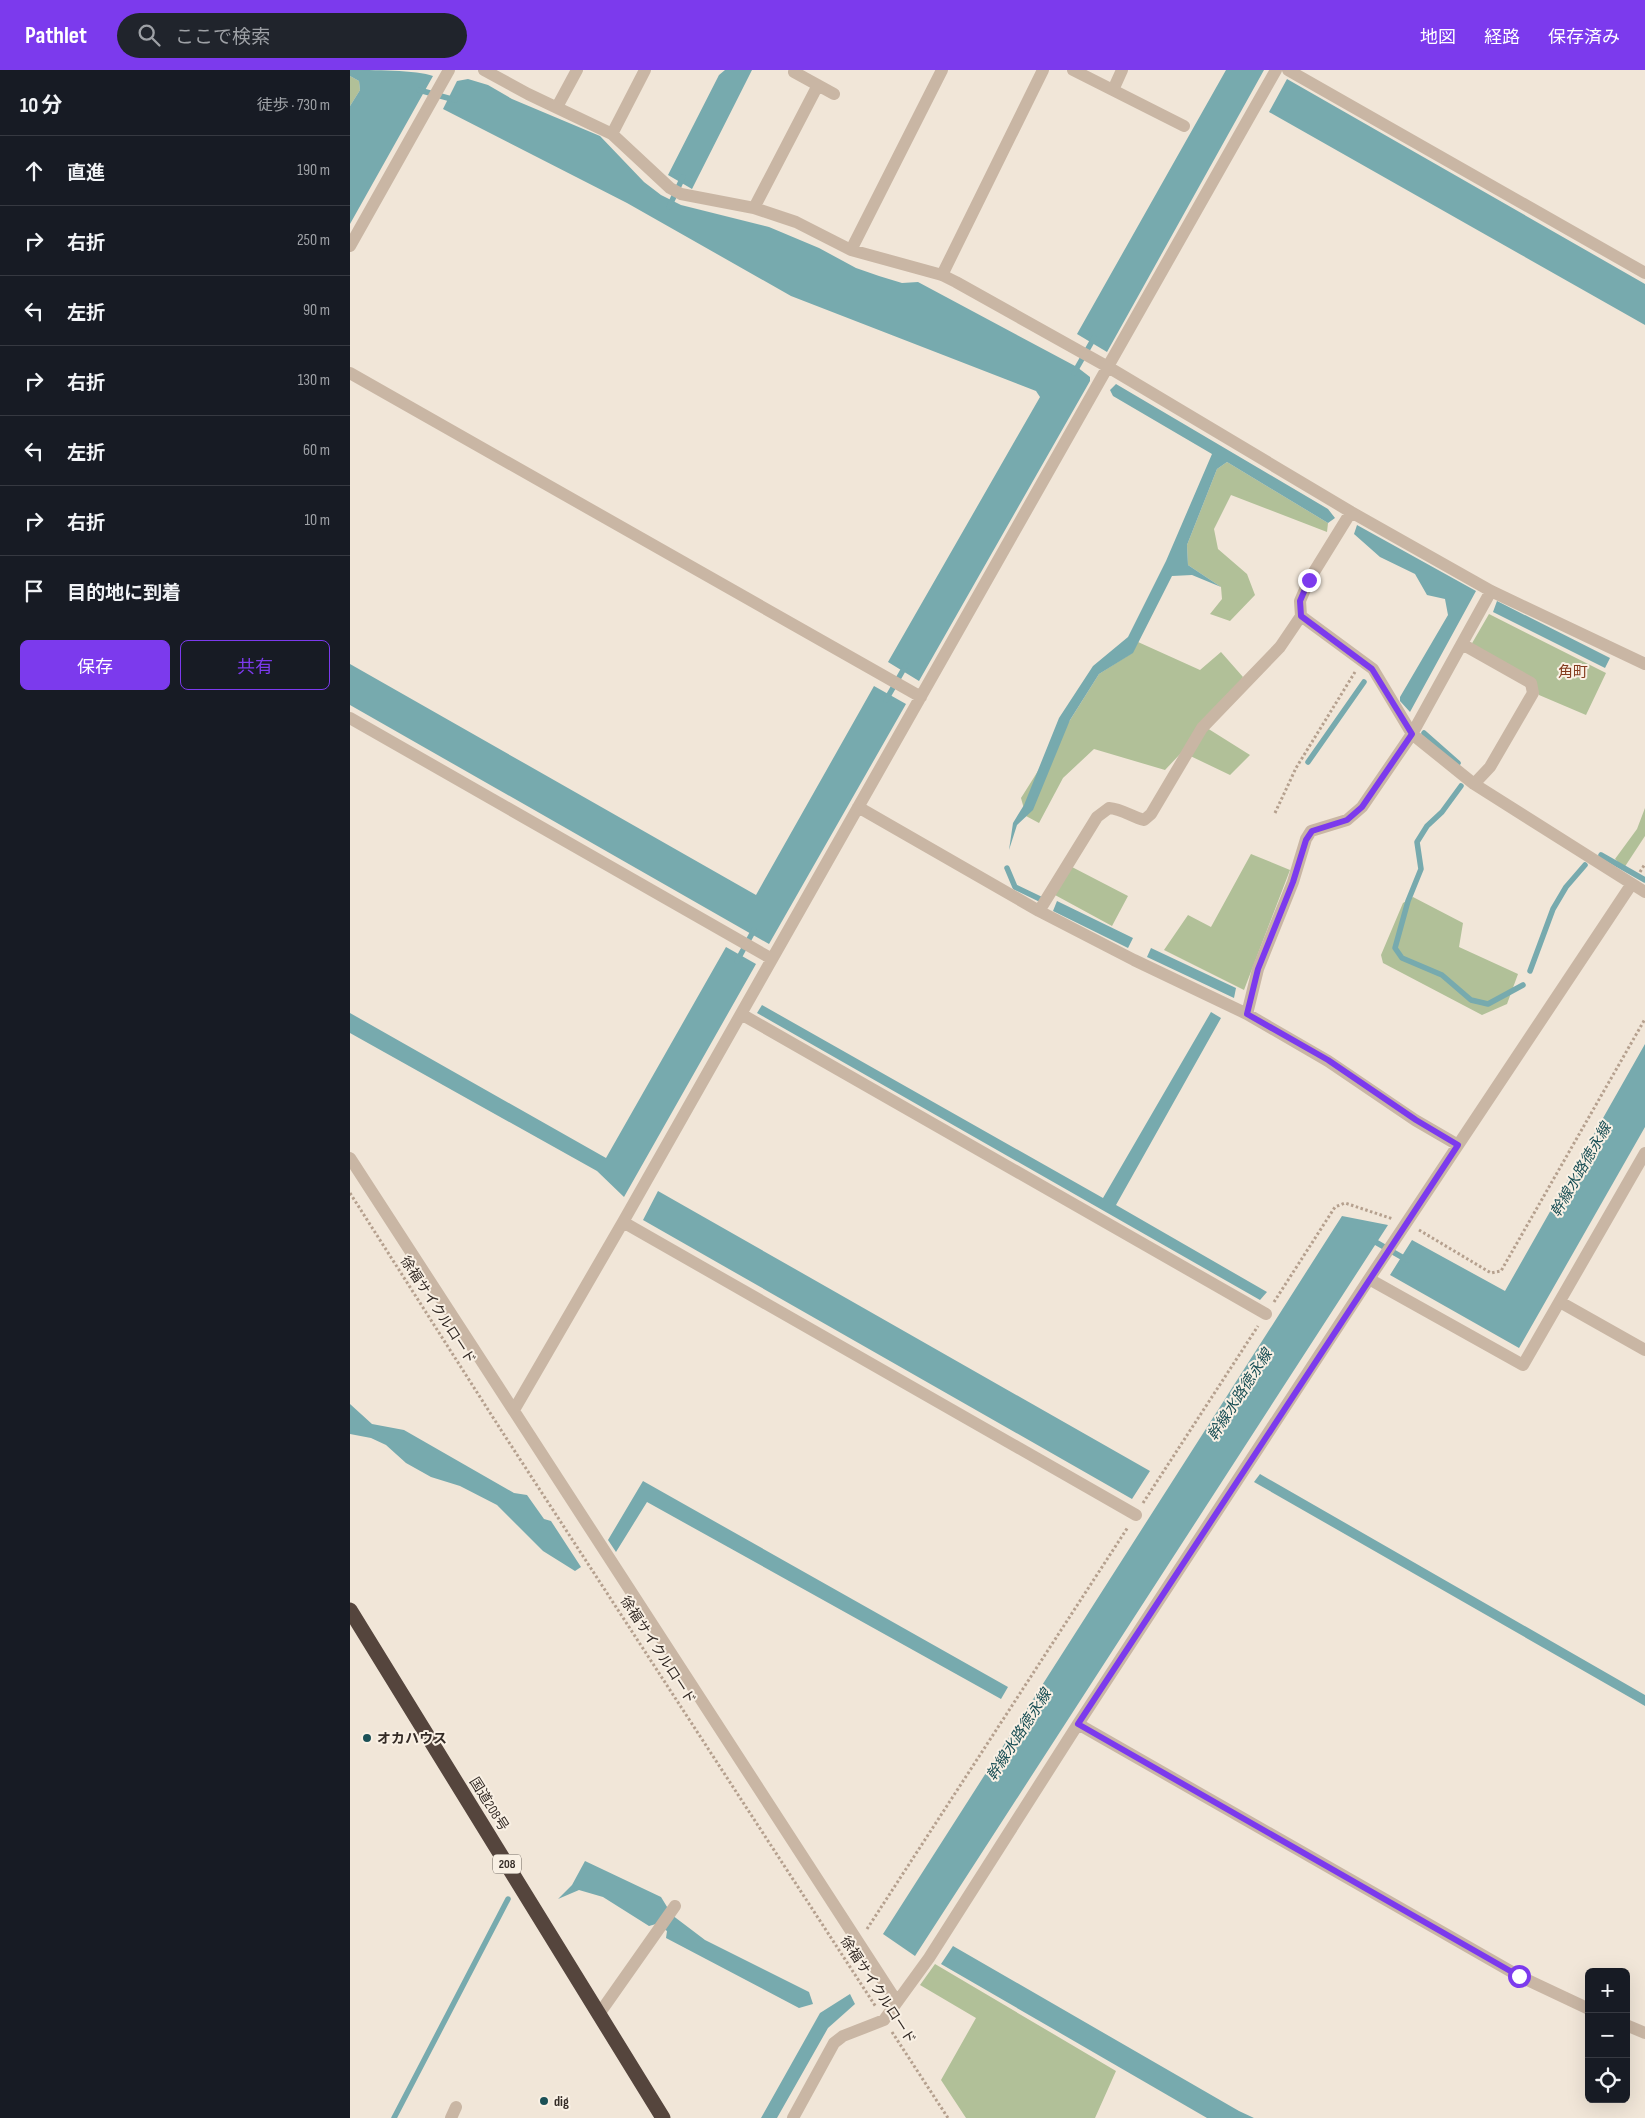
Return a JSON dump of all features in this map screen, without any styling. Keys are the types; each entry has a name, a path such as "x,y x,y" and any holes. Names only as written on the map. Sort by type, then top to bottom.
{"highway":[{"name":"国道208号","path":"350,1610 663,2118"}],"street":[{"path":"350,246 449,70"},
{"path":"484,70 612,134 676,191 754,208 796,222 851,250 942,275 1084,354 1351,512 1491,590 1645,664"},
{"path":"557,107 577,70"},
{"path":"612,134 645,70"},
{"path":"851,250 942,70"},
{"path":"942,275 1043,70"},
{"path":"1073,70 1184,126"},
{"path":"1113,90 1122,70"},
{"path":"514,1410 623,1222 1276,70"},
{"path":"1288,70 1645,273"},
{"path":"794,72 834,94"},
{"path":"754,208 818,85"},
{"path":"350,373 920,698"},
{"path":"1039,911 1097,817 1109,808 1118,808 1136,818 1144,820 1151,814 1202,728 1280,647 1301,616 1300,601 1309,580 1351,512"},
{"path":"1247,1014 1258,969 1293,882 1306,840 1312,831 1347,820 1362,807 1412,734 1491,590"},
{"path":"1301,616 1372,669 1412,734 1474,784 1631,885 1645,892"},
{"path":"1462,644 1531,684 1533,693 1490,767 1474,784"},
{"path":"350,718 772,958"},
{"path":"858,807 1039,911 1134,960 1247,1014 1328,1060 1416,1120 1458,1145"},
{"path":"793,2118 834,2043 843,2036 884,2020 929,1958 1078,1724 1393,1242 1631,885"},
{"path":"741,1014 1266,1314"},
{"path":"1369,1279 1523,1365 1645,1153"},
{"path":"350,1158 897,2002"},
{"path":"623,1222 1136,1515"},
{"path":"1560,1302 1645,1350"},
{"path":"1078,1724 1519,1976 1585,2007"},
{"path":"599,2014 676,1906"},
{"path":"1630,2027 1645,2033"}],"path":[{"path":"1275,813 1296,768 1362,661"},
{"path":"1639,873 1645,864"},
{"path":"858,1942 1335,1207 1345,1203 1406,1223 1491,1273 1501,1271 1645,1019"},
{"name":"徐福サイクルロード","path":"350,1193 501,1430 948,2118"}],"green space":[{"path":"350,76 359,81 360,90 350,106"},
{"path":"1227,462 1328,523 1327,532 1231,495 1214,529 1218,549 1247,574 1255,595 1230,621 1210,614 1222,599 1221,587 1188,565 1187,545 1217,469"},
{"path":"1489,614 1606,673 1586,715 1539,695 1533,680 1471,645"},
{"path":"1138,642 1200,670 1221,652 1243,677 1207,728 1250,755 1230,775 1182,752 1165,770 1094,749 1063,778 1039,823 1026,816 1021,798 1099,674 1132,653"},
{"path":"1645,808 1645,836 1624,868 1615,859 1637,829"},
{"path":"1251,854 1290,870 1244,990 1164,950 1188,915 1211,927"},
{"path":"1072,867 1128,896 1112,926 1055,895"},
{"path":"1413,897 1463,923 1459,947 1518,974 1507,1004 1482,1015 1383,963 1381,955 1403,903"},
{"path":"935,1964 1116,2071 1095,2118 966,2118 941,2080 976,2018 920,1985"}],"water":[{"path":"350,70 405,71 433,76 350,224 350,106 360,90 359,81 350,76"},
{"path":"725,70 752,70 692,189 668,175 719,75"},
{"path":"1226,70 1264,70 1107,352 1077,334"},
{"path":"468,79 488,85 512,99 600,136 644,182 661,195 681,205 769,227 819,248 856,268 879,276 902,283 918,282 1077,367 1090,377 1090,381 919,681 888,662 1040,397 1036,391 791,296 627,203 443,109 457,81"},
{"path":"1287,79 1645,284 1645,325 1269,112"},
{"path":"1116,384 1328,509 1335,518 1328,523 1227,462 1217,469 1187,545 1188,565 1221,587 1192,575 1172,576 1133,653 1099,674 1070,720 1033,810 1017,825 1009,850 1013,823 1024,805 1059,718 1093,666 1128,637 1166,561 1212,454 1113,396 1110,390"},
{"path":"1357,525 1476,591 1410,712 1400,701 1400,697 1448,615 1445,599 1427,595 1415,574 1380,557 1354,534"},
{"path":"1497,601 1610,658 1605,668 1493,612"},
{"path":"350,664 756,895 874,686 906,704 769,944 350,705"},
{"path":"1057,901 1133,938 1128,948 1053,911"},
{"path":"726,947 756,964 624,1197 597,1171 350,1033 350,1013 606,1158"},
{"path":"1151,948 1236,988 1234,998 1147,957"},
{"path":"762,1005 1103,1198 1211,1012 1221,1018 1116,1205 1267,1292 1260,1300 757,1013"},
{"path":"1645,1044 1645,1127 1519,1348 1390,1275 1412,1240 1505,1291"},
{"path":"658,1191 1150,1471 1132,1499 643,1220"},
{"path":"1342,1216 1388,1225 915,1956 883,1934"},
{"path":"350,1404 372,1424 404,1430 514,1493 527,1495 544,1519 551,1521 581,1567 575,1571 543,1551 497,1505 460,1486 431,1477 406,1463 386,1445 371,1438 350,1434"},
{"path":"1260,1474 1645,1695 1645,1706 1254,1482"},
{"path":"643,1481 1008,1687 1001,1699 647,1502 616,1552 608,1540"},
{"path":"585,1861 661,1897 672,1915 705,1940 809,1992 813,2004 799,2008 666,1938 667,1931 656,1924 649,1926 603,1897 579,1890 558,1899 572,1885"},
{"path":"953,1946 1254,2118 1207,2118 941,1964"},
{"path":"850,1994 855,2004 828,2028 777,2118 761,2118 820,2013"}],"waterway":[{"path":"419,90 455,100"},
{"path":"669,207 683,177"},
{"path":"1074,373 1094,338"},
{"path":"886,700 906,665"},
{"path":"1308,762 1364,682"},
{"path":"1424,733 1458,763"},
{"path":"1461,786 1442,812 1427,826 1417,842 1421,869 1408,901 1395,948 1402,958 1442,975 1471,1000 1488,1004 1523,985"},
{"path":"1601,855 1645,880"},
{"path":"1530,971 1553,909 1566,887 1585,865"},
{"path":"1007,868 1015,887 1040,899"},
{"path":"737,961 754,930"},
{"name":"幹線水路徳永線","path":"1372,1240 1407,1260"},
{"path":"394,2118 508,1899"}],"place":[{"name":"オカハウス","path":"367,1738"},
{"name":"dig","path":"544,2101"}],"district":[{"name":"角町","path":"1573,672"}],"route":[{"path":"1309,580 1300,601 1301,616 1372,669 1412,734 1362,807 1347,820 1312,831 1306,840 1293,882 1258,969 1247,1014 1328,1060 1416,1120 1458,1145 1078,1724 1519,1976"}]}
